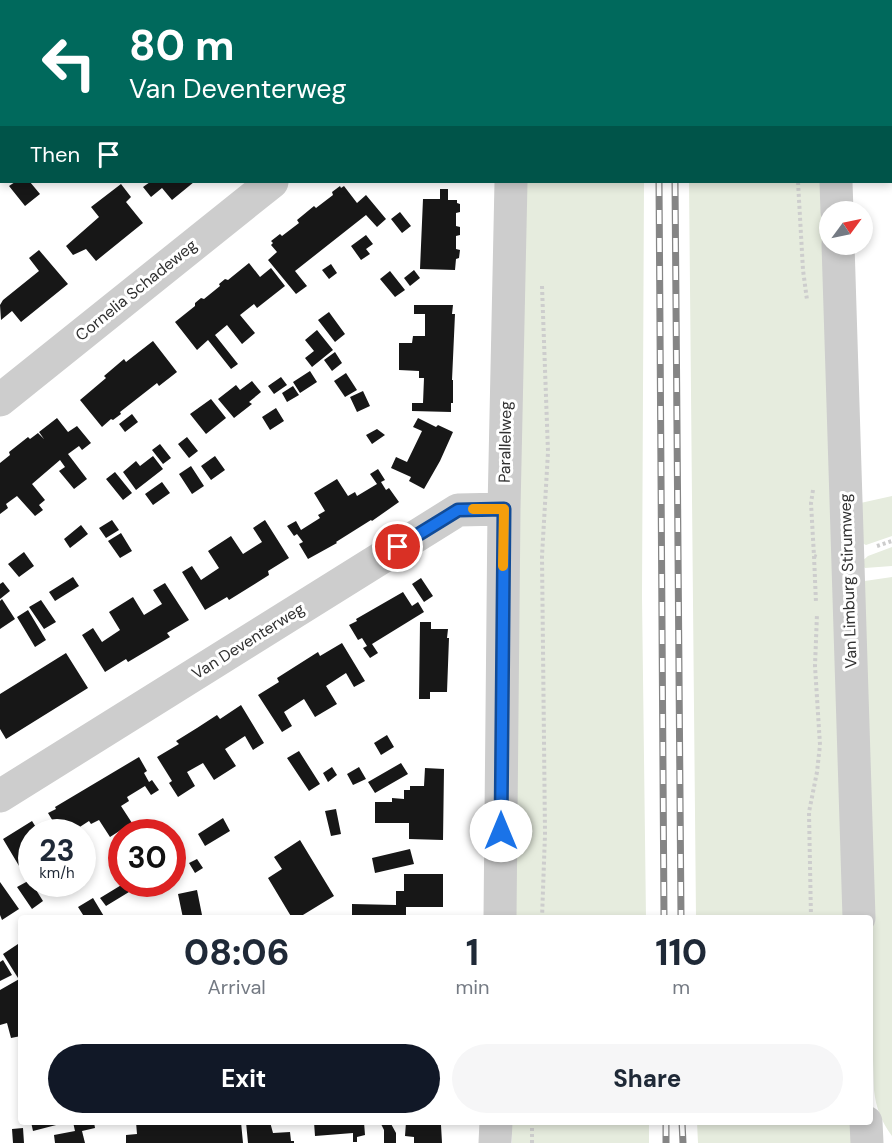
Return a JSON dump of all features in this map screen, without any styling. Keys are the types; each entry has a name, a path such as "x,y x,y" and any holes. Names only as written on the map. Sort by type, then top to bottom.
{"street":[{"name":"Cornelia Schadeweg","path":"0,400 271,183"},
{"name":"Parallelweg","path":"500,915 504,509 511,183"},
{"path":"836,183 837,201"},
{"name":"Van Limburg Stirumweg","path":"838,255 859,915"},
{"name":"Van Deventerweg","path":"0,796 458,510 504,509"},
{"path":"495,1143 496,1125"},
{"path":"866,1125 867,1143"}],"path":[{"path":"542,279 548,418 542,556 545,834 542,915"},
{"path":"811,915 809,812 818,772 820,745 815,666 817,615 814,556"},
{"path":"532,1125 532,1143"}],"shaded area":[{"path":"522,183 644,183 642,597 646,915 516,915"},
{"path":"689,183 824,183 825,201 819,201 819,255 829,255 830,275 850,915 696,915"},
{"path":"892,496 892,536 866,545 860,542 856,504"},
{"path":"892,547 892,566 865,568 860,563 868,556"},
{"path":"892,577 892,1136 880,1114 874,1090 873,915 868,915 858,582"},
{"path":"512,1125 649,1125 649,1143 512,1143"},
{"path":"697,1125 857,1125 858,1143 698,1143"}],"building":[{"path":"14,183 31,183 40,194 25,206 9,186"},
{"path":"149,183 193,183 172,200 162,188 151,197 143,187"},
{"path":"121,184 131,197 126,202 143,223 96,261 86,249 73,255 66,246 99,217 91,207"},
{"path":"340,186 341,188 344,186 357,203 366,195 386,219 377,227 366,215 295,271 307,286 296,294 268,260 277,252 271,245 273,243 271,241 299,223 297,220 314,206 316,208 333,195 332,192"},
{"path":"440,189 448,189 448,200 457,200 460,204 460,212 456,213 456,226 460,227 460,235 456,236 456,249 460,250 459,258 456,259 455,270 420,269 423,199 440,199"},
{"path":"400,212 411,226 402,233 391,219"},
{"path":"366,235 373,244 366,249 370,254 361,260 351,246"},
{"path":"39,250 68,284 21,322 12,311 1,320 0,305 3,300 39,271 29,258"},
{"path":"249,263 260,277 271,268 285,286 257,308 254,304 240,315 255,333 242,344 227,325 215,335 238,364 231,369 208,340 197,350 175,322 195,306 201,298 204,299 225,279 228,280"},
{"path":"331,264 337,273 329,279 322,270"},
{"path":"414,270 420,278 410,286 404,278"},
{"path":"390,271 405,290 395,297 380,279"},
{"path":"414,305 453,305 452,314 455,314 451,412 412,411 412,403 423,403 424,378 419,378 419,371 399,370 399,343 412,343 413,336 425,336 425,314 414,314"},
{"path":"329,312 345,334 335,342 318,320"},
{"path":"317,330 333,350 312,367 305,358 314,351 305,340"},
{"path":"153,341 177,372 159,386 157,383 102,427 80,400 124,359 126,362"},
{"path":"335,352 342,363 332,371 324,360"},
{"path":"310,371 317,382 300,393 293,382"},
{"path":"346,373 357,390 345,397 334,381"},
{"path":"281,377 287,385 274,394 268,386"},
{"path":"252,381 261,392 249,402 252,404 234,418 218,399 236,385 240,390"},
{"path":"293,386 299,395 287,402 282,393"},
{"path":"363,391 370,406 357,412 350,397"},
{"path":"211,399 226,418 206,434 190,414"},
{"path":"276,408 284,421 270,430 262,417"},
{"path":"132,414 138,422 125,432 119,424"},
{"path":"57,418 68,432 77,426 91,443 82,450 79,446 68,454 87,479 74,489 59,471 65,467 60,460 32,484 45,500 39,505 43,510 35,516 17,496 6,504 8,508 0,514 0,463 10,455 9,452 28,437 30,439 38,433 44,439 39,432"},
{"path":"418,418 453,432 424,489 409,481 411,477 391,468 396,457 407,462 422,431 413,427"},
{"path":"377,429 385,435 372,444 366,435"},
{"path":"187,437 198,451 189,458 178,444"},
{"path":"160,444 171,458 163,464 152,450"},
{"path":"153,456 163,469 136,490 123,472 136,461 140,466"},
{"path":"215,456 225,470 211,480 201,466"},
{"path":"191,466 204,486 192,494 179,474"},
{"path":"378,469 385,480 381,482 386,490 389,488 399,502 337,543 308,559 299,544 303,542 297,534 294,536 287,526 296,521 301,530 320,518 318,515 325,511 314,493 337,479 348,496 355,492 357,496 377,484 370,474"},
{"path":"115,472 132,493 123,500 106,479"},
{"path":"162,482 170,493 153,505 145,494"},
{"path":"112,520 119,530 106,538 99,528"},
{"path":"265,520 289,558 268,571 269,575 229,600 227,597 205,610 182,572 192,566 201,580 219,568 208,551 231,536 243,554 262,542 253,528"},
{"path":"81,525 88,534 70,548 64,539"},
{"path":"121,533 132,551 120,558 108,541"},
{"path":"24,552 34,566 19,577 8,564"},
{"path":"73,577 79,586 55,601 49,592"},
{"path":"421,578 433,596 424,602 412,584"},
{"path":"3,582 10,591 0,599 0,584"},
{"path":"165,583 189,620 167,633 170,637 128,662 126,659 105,672 82,635 93,628 102,642 120,630 109,612 133,597 144,615 162,604 153,590"},
{"path":"403,592 412,606 418,602 424,612 372,644 378,653 370,658 363,648 367,646 362,638 358,640 349,625"},
{"path":"2,599 15,619 0,629 0,601"},
{"path":"41,600 56,622 44,629 29,607"},
{"path":"28,610 46,640 35,647 17,617"},
{"path":"420,622 431,622 431,629 448,629 447,692 430,692 430,699 419,699"},
{"path":"342,643 365,681 354,687 346,673 326,686 337,704 315,717 304,699 284,712 292,726 282,732 258,695 279,682 277,678 318,652 320,656"},
{"path":"66,653 88,688 6,739 0,729 0,694"},
{"path":"241,705 264,743 253,750 245,736 225,749 236,766 214,780 203,763 187,772 195,786 178,797 169,783 172,781 157,757 179,744 176,741 217,715 220,719"},
{"path":"387,735 394,747 381,755 374,743"},
{"path":"299,751 320,784 309,791 287,758"},
{"path":"139,757 147,771 144,773 149,782 152,780 159,790 151,795 145,786 127,797 129,801 121,806 129,819 108,819 108,834 96,819 52,819 48,813 56,809 55,807"},
{"path":"401,763 408,774 375,793 368,782"},
{"path":"332,767 337,775 328,782 323,773"},
{"path":"359,767 366,779 353,785 347,774"},
{"path":"425,768 444,769 443,840 409,839 409,823 375,823 375,802 392,802 392,798 404,799 404,790 410,790 410,786 424,786"},
{"path":"336,809 341,834 331,836 325,811"},
{"path":"223,818 230,831 205,846 198,834"},
{"path":"18,830 18,864 3,839"},
{"path":"300,840 334,896 303,915 290,915 268,878 282,869 274,857"},
{"path":"410,849 414,864 375,873 372,858"},
{"path":"197,859 203,868 195,873 189,863"},
{"path":"404,874 443,874 443,907 406,907 406,915 352,915 352,904 396,905 396,891 404,891"},
{"path":"0,882 19,909 2,920 0,915"},
{"path":"197,890 202,915 182,915 179,897 186,897 186,892"},
{"path":"108,893 108,897 121,897 106,906 100,898"},
{"path":"24,897 40,897 43,901 32,909"},
{"path":"93,898 103,915 83,915 78,907"},
{"path":"18,944 18,978 3,954"},
{"path":"3,960 12,975 0,981 0,962"},
{"path":"18,980 18,1037 11,1038 7,1023 0,1025 0,990"},
{"path":"32,1125 56,1125 33,1131"},
{"path":"74,1125 94,1125 95,1128 82,1131 85,1143 55,1143 54,1135 75,1131"},
{"path":"136,1125 241,1125 243,1143 126,1143 126,1135 137,1134"},
{"path":"246,1125 271,1125 273,1133 290,1132 291,1141 294,1141 294,1143 248,1143"},
{"path":"314,1125 364,1125 365,1135 357,1137 357,1142 353,1142 353,1133 315,1136"},
{"path":"382,1125 392,1125 396,1133 396,1143 384,1143"},
{"path":"406,1125 441,1125 442,1143 414,1143 414,1137 405,1136"},
{"path":"23,1128 24,1143 13,1143 12,1129"}],"railway":[{"path":"659,183 664,915"},
{"path":"675,183 681,915"},
{"path":"666,1125 666,1143"},
{"path":"682,1125 683,1143"}],"slow traffic":[{"path":"473,509 504,509 503,566"}],"route":[{"path":"398,547 458,510 504,509 501,831"}]}
